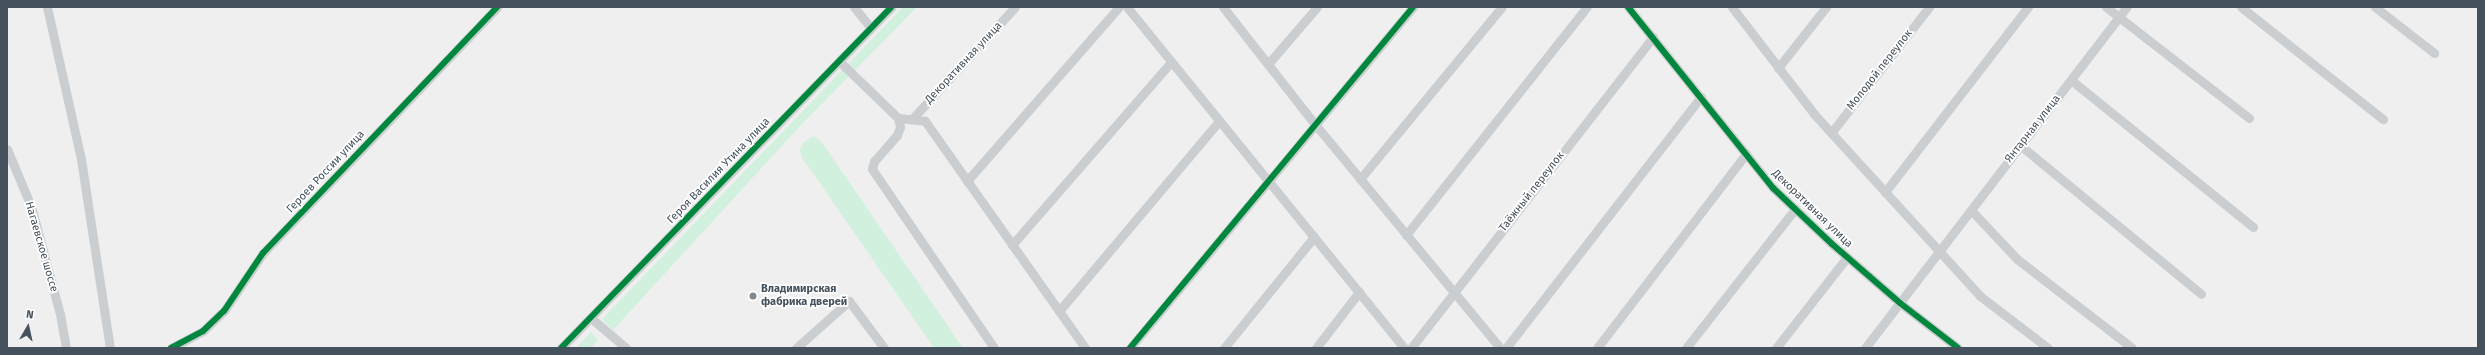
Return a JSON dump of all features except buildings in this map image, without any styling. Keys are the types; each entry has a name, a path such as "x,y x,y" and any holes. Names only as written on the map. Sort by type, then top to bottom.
{"street":[{"path":"47,7 81,159 110,348"},
{"name":"Героев России улица","path":"171,348 203,331 224,311 264,253 497,7"},
{"path":"854,7 871,28"},
{"name":"Героя Василия Утина улица","path":"561,348 891,7"},
{"name":"Декоративная улица","path":"912,120 1016,7"},
{"path":"967,181 1119,7"},
{"path":"1127,7 1404,348"},
{"path":"1223,7 1360,179 1500,348"},
{"path":"1268,64 1317,7"},
{"path":"1130,348 1267,180 1413,7"},
{"path":"1360,179 1502,7"},
{"path":"1406,235 1587,7"},
{"name":"Декоративная улица","path":"1628,7 1773,188 1847,257 1952,346"},
{"path":"1732,7 1778,68 1831,133 1939,252 1980,296 2048,348"},
{"path":"1778,68 1826,7"},
{"name":"Молодой переулок","path":"1831,133 1929,7"},
{"path":"1885,192 2028,7"},
{"path":"2106,7 2249,118"},
{"name":"Янтарная улица","path":"1865,348 2127,7"},
{"path":"2241,7 2383,119"},
{"path":"2375,7 2434,53"},
{"name":"Таёжный переулок","path":"1411,348 1653,37"},
{"path":"839,61 898,118 900,127 897,135 874,161 872,169 994,348"},
{"path":"1012,245 1171,62"},
{"path":"2071,80 2253,227"},
{"path":"1506,348 1701,97"},
{"path":"898,118 925,121 1085,348"},
{"path":"1059,311 1220,121"},
{"path":"2021,146 2201,294"},
{"name":"Нагаевское шоссе","path":"7,148 31,206 60,314 66,348"},
{"path":"1596,348 1746,154"},
{"path":"1686,348 1795,209"},
{"path":"1971,210 2017,259 2132,348"},
{"path":"1224,348 1314,237"},
{"path":"1776,348 1847,257"},
{"path":"1316,348 1359,292"},
{"path":"796,348 849,301 884,348"},
{"path":"591,318 626,348"}],"green space":[{"path":"903,7 917,7 801,125 613,330 602,319"},
{"path":"814,136 821,141 963,348 934,348 801,156 800,149 804,142"},
{"path":"591,332 598,340 591,348 576,348"}],"cycle path":[{"path":"171,348 203,331 224,311 263,253 497,7"},
{"path":"561,348 891,7"},
{"path":"1130,348 1413,7"},
{"path":"1628,7 1773,188 1832,244 1900,303 1958,348"}],"place":[{"name":"Владимирская фабрика дверей","path":"753,296"}]}
